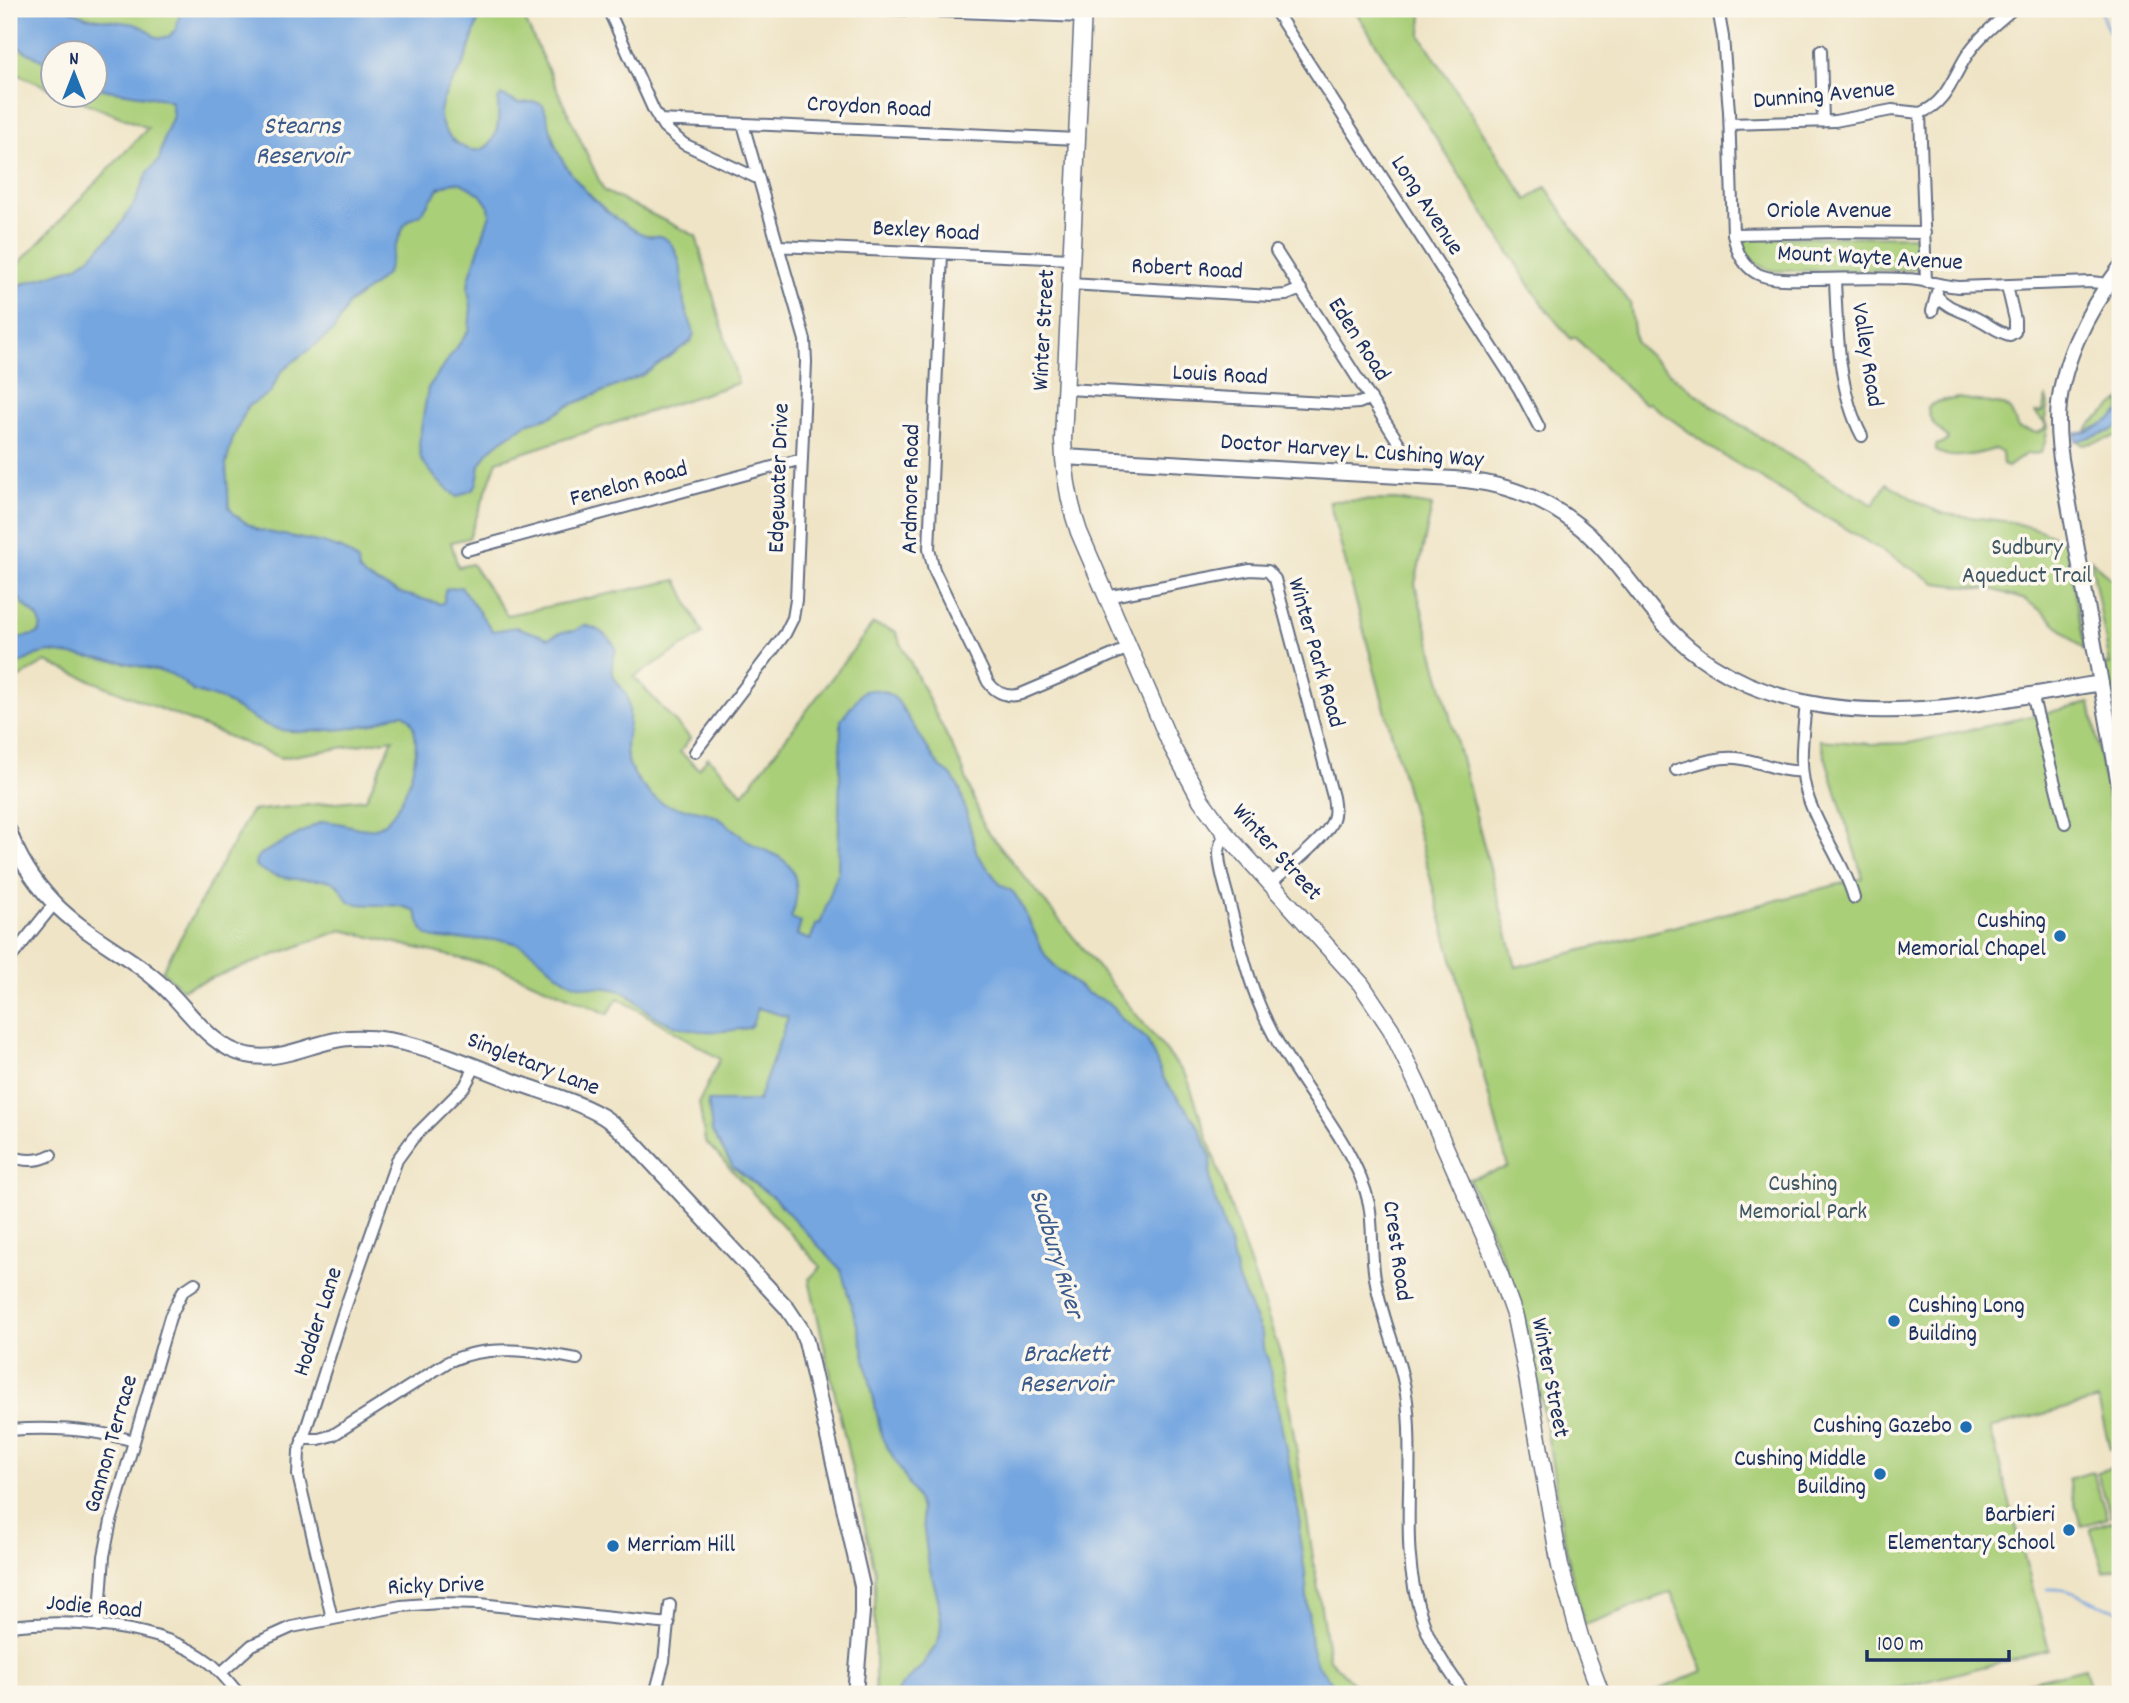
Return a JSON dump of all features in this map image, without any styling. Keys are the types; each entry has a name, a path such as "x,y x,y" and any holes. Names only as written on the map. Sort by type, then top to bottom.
{"main road":[{"name":"Winter Street","path":"1082,13 1064,457 1070,506 1181,766 1225,833 1350,970 1382,1014 1419,1088 1492,1253 1509,1299 1520,1337 1565,1590 1601,1694"}],"street":[{"path":"608,9 659,120 670,134 684,144 759,179"},
{"path":"884,9 1082,13"},
{"name":"Long Avenue","path":"1274,9 1519,389 1539,427"},
{"name":"Mount Wayte Avenue","path":"1718,9 1730,124 1733,234 1738,253 1756,273 1780,278 1903,278 1926,282 1937,290 2091,282 2109,284"},
{"path":"1926,282 1920,113 1938,102 1974,44 2013,9"},
{"path":"1821,50 1823,122"},
{"name":"Dunning Avenue","path":"1730,124 1823,122 1892,110 1920,113"},
{"name":"Croydon Road","path":"659,120 1077,139"},
{"name":"Edgewater Drive","path":"695,752 785,634 793,618 796,600 805,340 743,124"},
{"name":"Oriole Avenue","path":"1733,234 1925,233"},
{"name":"Bexley Road","path":"779,246 1071,259"},
{"name":"Eden Road","path":"1276,251 1404,451"},
{"name":"Ardmore Road","path":"942,254 929,549 935,572 988,682 1002,694 1021,694 1129,648"},
{"path":"2120,268 2083,329 2068,362 2058,418 2063,471 2120,790"},
{"name":"Valley Road","path":"1835,279 1846,397 1862,436"},
{"name":"Robert Road","path":"1070,284 1270,296 1286,295 1301,289"},
{"path":"1937,290 1949,307 2010,335 2015,332 2015,323 2007,286"},
{"path":"1933,311 1937,290"},
{"name":"Louis Road","path":"1066,389 1344,404 1359,403 1371,398"},
{"name":"Doctor Harvey L. Cushing Way","path":"1064,457 1454,479 1507,487 1552,507 1577,525 1600,546 1668,630 1701,658 1746,684 1806,703 1855,709 1911,709 1969,704 2101,683"},
{"name":"Fenelon Road","path":"467,550 802,460"},
{"name":"Winter Park Road","path":"1107,597 1250,569 1263,569 1272,575 1277,585 1333,797 1335,814 1323,836 1270,883"},
{"path":"2032,694 2065,823"},
{"path":"1806,703 1801,749 1802,771 1808,798 1844,871 1854,898"},
{"path":"1676,770 1731,757 1785,771 1802,771"},
{"name":"Singletary Lane","path":"9,831 24,863 54,904 161,984 204,1029 239,1053 265,1057 340,1039 372,1038 419,1047 579,1106 612,1123 658,1169 778,1297 795,1318 806,1341 862,1586 855,1694"},
{"name":"Crest Road","path":"1225,833 1219,856 1241,951 1255,995 1281,1050 1356,1168 1369,1204 1375,1282 1398,1359 1407,1401 1410,1452 1407,1541 1411,1578 1423,1623 1465,1694"},
{"path":"9,960 54,904"},
{"name":"Hodder Lane","path":"332,1618 298,1475 302,1438 397,1160 413,1138 466,1086 475,1067"},
{"path":"9,1155 33,1161 51,1155"},
{"name":"Gannon Terrace","path":"99,1627 107,1538 134,1441 174,1306 183,1291 195,1283"},
{"path":"302,1438 318,1440 333,1435 447,1362 467,1355 511,1351 578,1359"},
{"path":"9,1430 81,1432 134,1441"},
{"name":"Ricky Drive","path":"221,1673 241,1653 292,1627 401,1606 460,1603 669,1624"},
{"path":"654,1694 664,1661 670,1605"},
{"name":"Jodie Road","path":"9,1626 38,1624 99,1627 136,1631 163,1638 200,1656 221,1673 239,1694"}],"green space":[{"path":"9,9 520,9 604,191 696,236 738,383 497,461 469,538 451,542 458,567 472,564 507,615 677,580 703,634 634,677 690,738 680,752 699,769 708,757 743,794 873,624 895,631 962,767 984,827 1187,1077 1282,1359 1329,1659 1364,1694 875,1694 875,1571 809,1279 821,1267 705,1141 699,1102 720,1059 618,998 608,1014 500,968 342,930 182,989 162,971 251,811 366,799 393,739 281,758 46,662 9,683 9,628 18,625 9,601 9,274 148,128 98,108 108,108 108,38 38,38 38,83 9,71"},
{"name":"Sudbury Aqueduct Trail","path":"1354,9 1422,9 1421,36 1527,200 1546,187 1583,243 1630,303 1636,343 1691,390 1780,450 1873,505 1887,483 1923,505 1945,514 2012,522 2040,530 2066,542 2085,651 2043,612 2025,600 1995,590 1936,583 1714,450 1649,403 1645,404 1575,337 1571,339 1543,306"},
{"path":"1915,236 1920,241 1921,265 1911,270 1774,271 1753,261 1741,242 1743,238"},
{"path":"1958,398 2003,405 2011,412 2018,428 2037,433 2044,430 2046,424 2035,413 2042,412 2046,398 2048,404 2045,418 2048,427 2041,453 2026,454 2008,467 2003,465 2002,453 1995,449 1957,456 1936,451 1936,445 1947,441 1948,437 1934,424 1928,408 1938,402"},
{"path":"2120,400 2120,412 2110,421 2084,433 2092,423"},
{"path":"2120,425 2120,436 2083,445 2079,442 2111,431"},
{"name":"Cushing Memorial Park","path":"1396,500 1432,506 1415,584 1516,967 1863,878 1820,740 1871,744 1909,743 2090,703 2120,862 2120,1447 2110,1449 2098,1400 1990,1428 2049,1650 1876,1694 1648,1694 1703,1671 1671,1592 1585,1625 1567,1554 1537,1374 1524,1318 1469,1179 1508,1167 1329,501"},
{"name":"Sudbury Aqueduct Trail","path":"2091,560 2120,588 2120,748 2105,664 2110,665"},
{"path":"2120,1465 2120,1514 2111,1516 2097,1472"},
{"path":"2093,1472 2107,1518 2081,1526 2068,1479"},
{"path":"2114,1520 2120,1539 2120,1567 2104,1572 2090,1528"},
{"path":"2085,1668 2092,1694 1979,1694"}],"water":[{"path":"9,9 69,9 86,17 135,24 161,38 170,36 176,29 181,9 482,9 466,58 441,107 441,123 446,132 461,146 480,150 488,146 496,132 498,100 501,95 518,103 535,102 543,105 559,153 583,188 626,225 644,235 663,237 676,252 681,269 684,303 694,334 691,341 643,375 568,406 552,416 527,424 501,441 489,451 480,465 474,489 457,497 438,481 421,459 419,445 428,388 469,330 469,279 490,214 489,207 480,194 461,183 453,182 439,188 421,214 410,219 404,226 387,273 348,304 335,329 281,372 270,393 248,406 233,438 226,464 229,507 235,515 258,530 341,549 358,562 359,570 365,577 400,593 441,604 444,602 446,589 461,587 493,631 516,627 549,638 562,632 574,631 584,625 602,633 616,648 612,663 613,673 628,700 630,715 626,746 628,762 635,775 657,800 716,817 749,842 785,861 796,884 796,901 791,918 801,922 797,935 810,940 817,923 820,924 838,871 841,720 862,692 881,691 897,700 939,766 951,775 960,789 977,854 1000,884 1013,892 1020,902 1045,955 1054,966 1087,993 1114,1007 1122,1019 1147,1040 1165,1081 1199,1127 1211,1158 1210,1178 1213,1193 1230,1244 1238,1280 1262,1334 1263,1348 1268,1359 1300,1519 1299,1535 1311,1645 1317,1665 1342,1694 897,1694 900,1687 920,1668 937,1644 940,1634 938,1599 929,1566 921,1509 882,1438 860,1335 841,1270 775,1199 733,1167 712,1132 708,1101 758,1101 788,1017 758,1008 752,1025 748,1028 722,1031 686,1029 650,1013 621,991 581,986 568,981 520,945 502,940 433,938 424,932 415,911 391,905 349,902 340,887 331,881 283,877 268,873 255,865 261,854 321,822 368,829 386,822 405,793 415,756 416,738 412,724 404,714 345,729 300,732 281,730 263,724 222,700 193,691 171,674 122,662 50,652 36,655 9,669 9,639 34,635 39,633 41,627 38,618 18,598 9,579 9,291 19,285 76,267 116,231 135,202 148,172 159,160 173,116 171,102 164,99 108,90 108,38 38,38 38,58 9,41"},
{"path":"2120,412 2120,425 2111,431 2076,441 2076,433 2105,423"}],"waterway":[{"path":"2102,9 2106,25 2120,51"},
{"path":"2047,1589 2071,1592 2120,1611"}],"place":[{"name":"Cushing Memorial Chapel","path":"2060,936"},
{"name":"Cushing Long Building","path":"1894,1321"},
{"name":"Cushing Gazebo","path":"1966,1427"},
{"name":"Cushing Middle Building","path":"1880,1474"},
{"name":"Barbieri Elementary School","path":"2069,1530"},
{"name":"Merriam Hill","path":"613,1546"}],"water label":[{"name":"Stearns Reservoir","path":"302,142"},
{"name":"Sudbury River","path":"1055,1254"},
{"name":"Brackett Reservoir","path":"1066,1370"}]}
